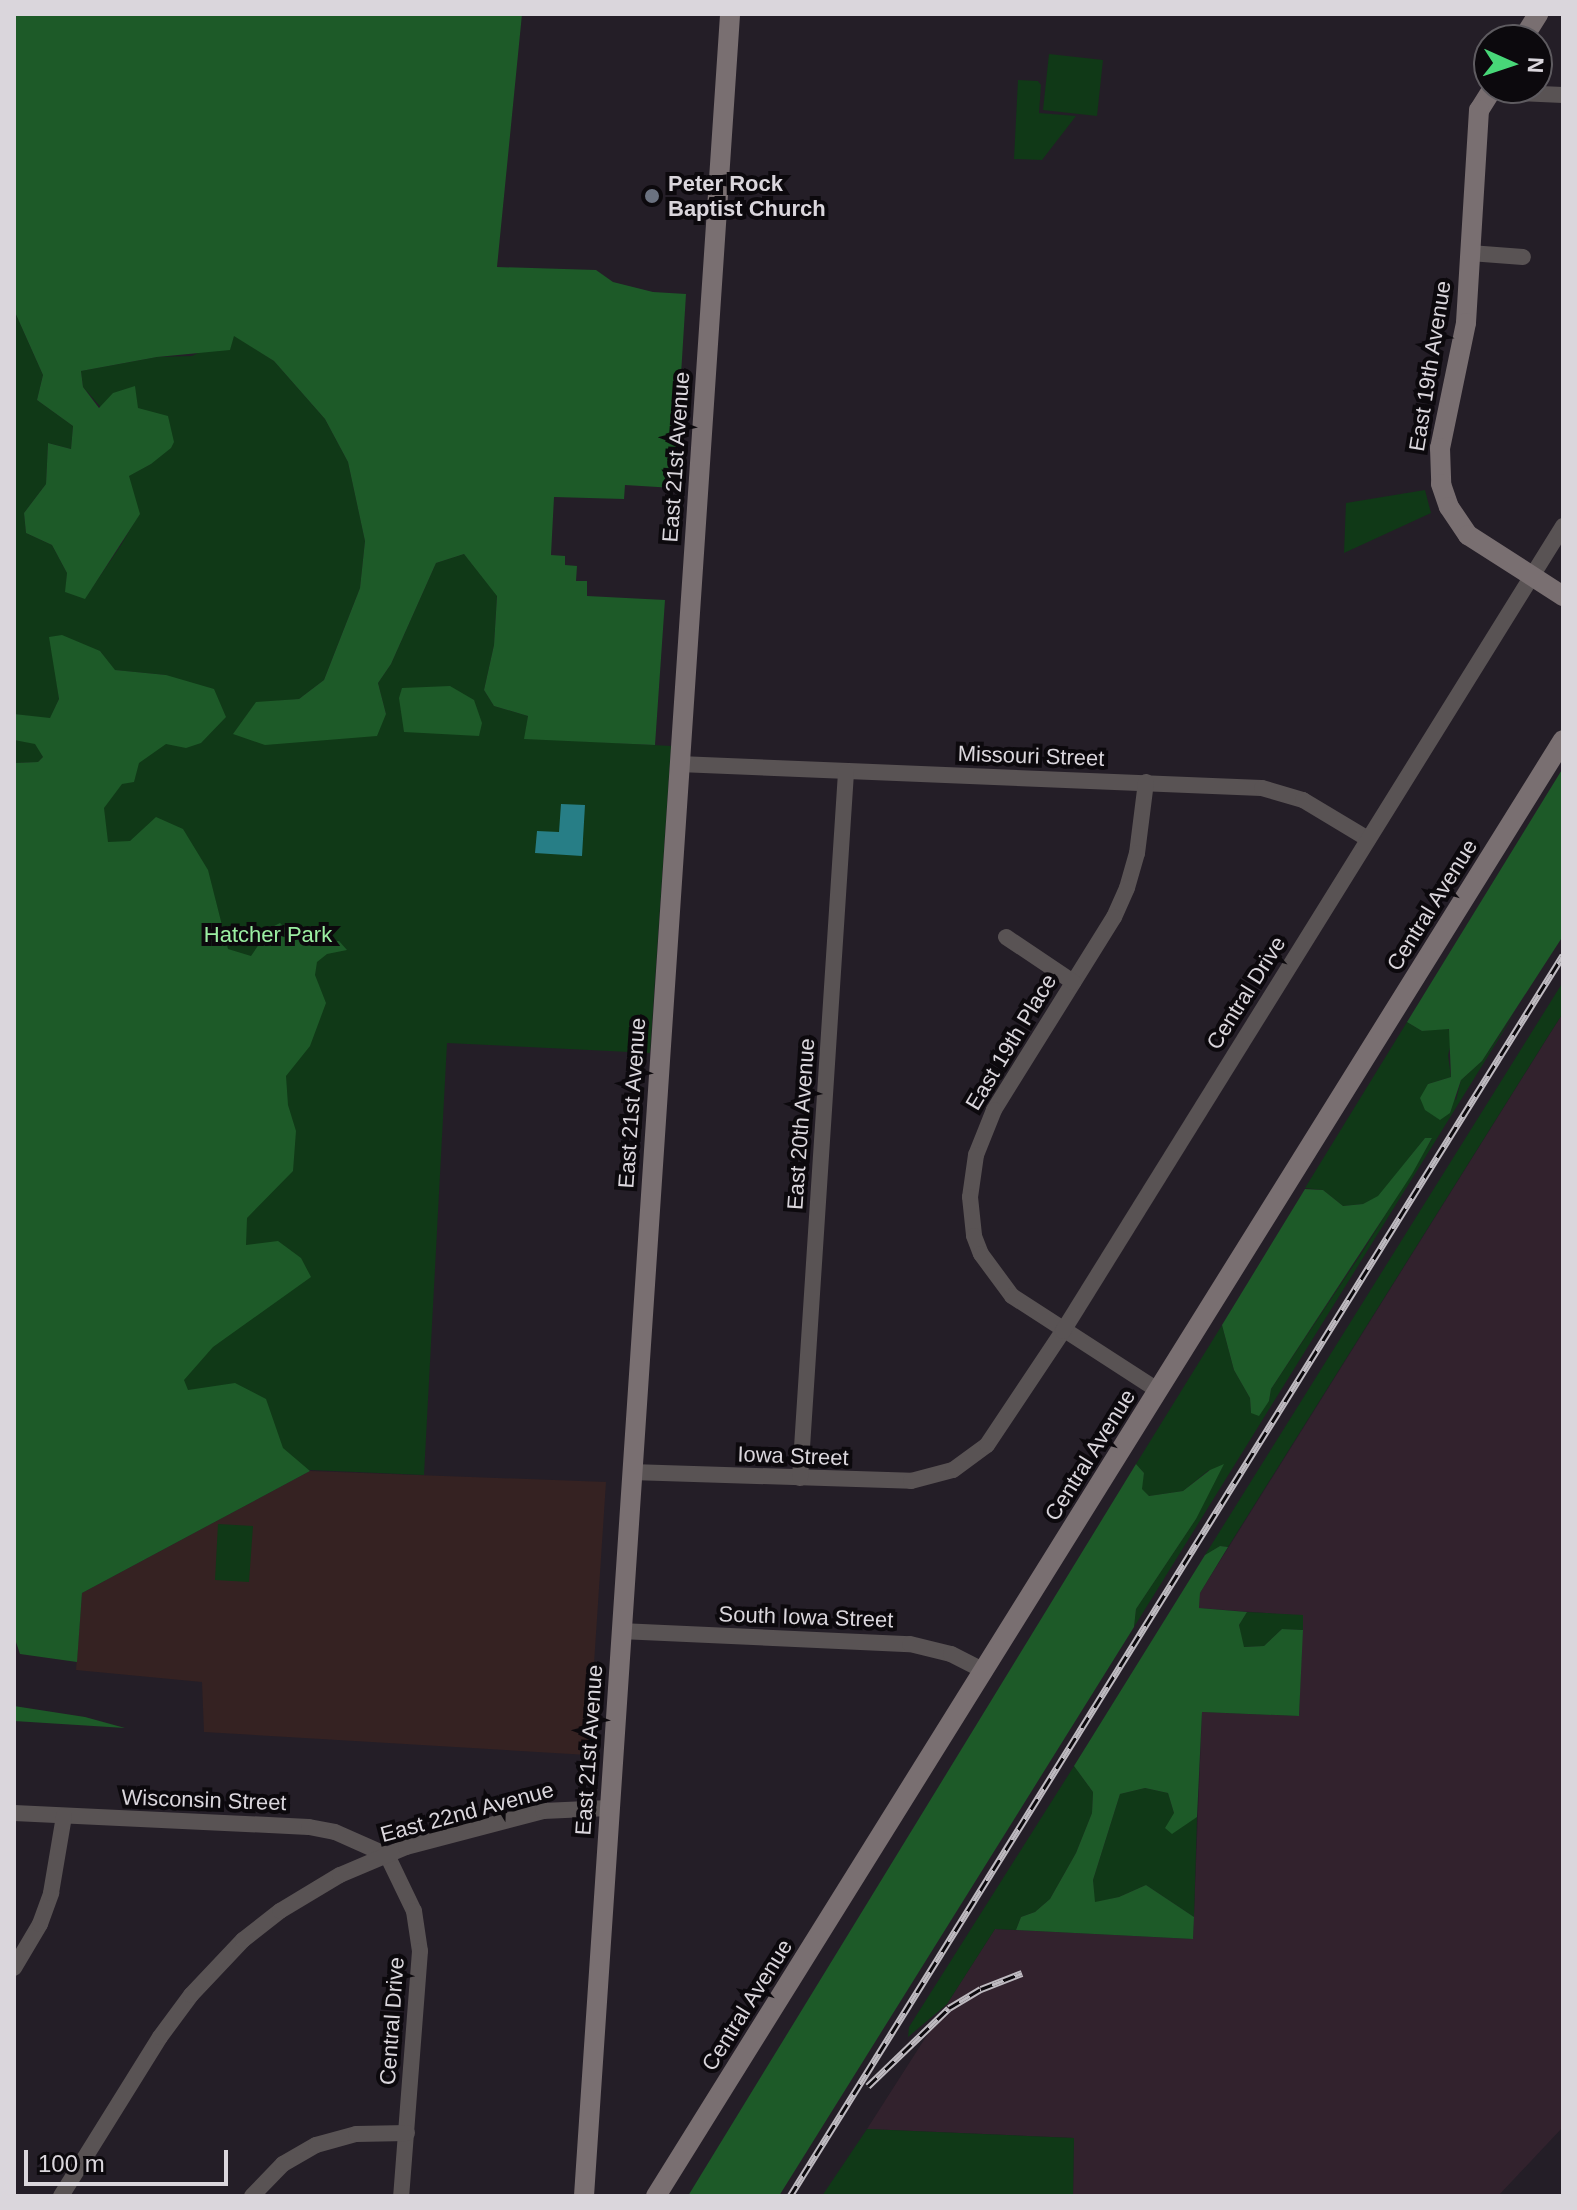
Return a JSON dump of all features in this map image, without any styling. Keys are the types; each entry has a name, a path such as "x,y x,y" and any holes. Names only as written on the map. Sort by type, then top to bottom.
{"street":[{"name":"East 21st Avenue","path":"584,2196 730,14"},
{"name":"East 19th Avenue","path":"1483,104 1479,110 1463,344 1439,459 1441,484 1449,507 1468,535 1563,596"},
{"path":"1470,253 1523,257"},
{"name":"Central Drive","path":"953,1470 980,1452 996,1435 1563,526"},
{"name":"Central Avenue","path":"656,2196 1563,740"},
{"name":"Missouri Street","path":"679,764 1278,790 1311,804 1368,839"},
{"name":"East 20th Avenue","path":"800,1478 846,772"},
{"name":"East 19th Place","path":"1146,782 1137,853 1127,888 994,1110 976,1155 970,1197 974,1236 991,1271 1025,1307 1159,1391"},
{"path":"1006,937 1073,982"},
{"name":"Iowa Street","path":"631,1472 911,1481 953,1470"},
{"name":"South Iowa Street","path":"620,1631 910,1644 951,1654 985,1671"},
{"name":"East 22nd Avenue","path":"61,2196 160,2037 226,1956 260,1925 299,1898 387,1855 543,1811 609,1808"},
{"name":"Wisconsin Street","path":"14,1813 309,1827 335,1832 387,1855"},
{"path":"14,1968 40,1924 51,1893 64,1816"},
{"name":"Central Drive","path":"387,1855 414,1911 419,1937 401,2196"},
{"path":"252,2196 283,2164 316,2145 356,2134 407,2133"}],"shaded area":[{"path":"1563,1013 1563,2127 1498,2196 1073,2196 1074,2138 867,2129 995,1929 1193,1939 1202,1712 1299,1716 1303,1616 1199,1608 1200,1593"},
{"path":"310,1471 606,1482 588,1755 204,1732 202,1682 76,1670 82,1593"}],"green space":[{"path":"14,14 522,14 497,267 596,270 613,282 653,292 686,294 674,488 625,485 624,499 554,497 551,555 565,556 565,565 577,566 576,581 587,581 587,596 665,600 655,745 524,739 528,716 494,706 484,690 494,645 497,596 464,554 436,563 391,664 378,683 386,714 377,736 265,745 233,734 256,702 299,699 324,680 360,588 365,541 348,462 325,419 274,361 234,336 230,350 157,357 81,371 83,387 99,408 113,393 135,386 138,408 168,416 174,442 151,464 129,476 140,514 85,599 65,592 67,573 52,545 26,533 24,513 46,484 48,443 71,449 73,426 37,400 43,375 14,310"},
{"path":"1049,54 1103,60 1097,116 1043,110"},
{"path":"1018,80 1038,81 1041,85 1039,113 1076,116 1042,160 1014,159"},
{"name":"Hatcher Park","path":"14,310 43,375 37,400 73,426 71,449 48,443 46,484 24,513 26,533 52,545 67,573 66,592 85,598 121,545 139,514 128,476 151,464 83,387 81,371 157,357 192,356 234,335 274,361 325,419 348,462 365,541 360,588 324,680 299,699 256,703 241,724 386,714 378,683 391,664 436,563 464,554 497,595 494,645 484,690 494,706 528,716 525,738 671,746 650,1053 447,1043 424,1475 20,1457 74,715 166,675 114,670 100,651 55,670 59,699 50,719 14,714"},
{"path":"1425,490 1431,513 1344,553 1346,503"},
{"path":"62,635 100,651 115,670 166,675 214,689 226,717 201,743 186,748 166,744 139,763 134,782 122,784 104,808 108,842 130,841 156,817 183,829 208,870 228,949 251,956 270,928 280,923 296,939 339,941 347,950 327,954 317,962 315,975 326,1003 310,1046 286,1076 288,1105 296,1131 293,1171 247,1218 246,1245 278,1241 301,1258 311,1277 213,1347 184,1380 188,1390 235,1383 266,1399 283,1448 310,1471 82,1593 77,1662 20,1654 14,1636 14,763 38,762 43,757 35,744 14,740 14,714 50,718 59,699 49,637"},
{"path":"450,686 474,700 482,723 479,736 404,732 399,698 402,688"},
{"path":"14,740 35,743 43,757 38,762 14,763"},
{"path":"1563,768 1563,936 1482,1061 1461,1080 1450,1113 1440,1120 1425,1110 1420,1098 1428,1084 1451,1077 1449,1029 1422,1031 1407,1022"},
{"path":"1563,982 1563,1013 1228,1547 1220,1546 1205,1555"},
{"path":"1516,1011 1134,1627 1136,1609 1196,1519 1209,1470 1183,1491 1149,1496 1141,1489 1144,1473 1136,1464 1222,1325 1234,1370 1250,1398 1251,1413 1269,1401 1271,1389 1363,1251 1432,1139 1425,1138 1378,1197 1363,1204 1343,1206 1323,1190 1305,1188 1407,1022 1422,1031 1448,1028 1452,1040 1448,1055 1451,1077 1428,1084 1456,1100 1461,1080 1482,1061"},
{"path":"1425,1138 1432,1138 1412,1174 1271,1389 1269,1401 1259,1416 1251,1413 1250,1398 1234,1370 1222,1325 1305,1189 1323,1190 1343,1206 1363,1204 1378,1196"},
{"path":"1136,1464 1144,1473 1142,1489 1149,1496 1183,1491 1210,1470 1224,1464 1196,1519 1136,1609 1134,1627 779,2196 688,2196"},
{"path":"218,1524 253,1526 249,1582 215,1580"},
{"path":"1220,1546 1228,1547 1200,1593 1199,1608 1247,1612 1239,1625 1244,1647 1264,1646 1282,1629 1303,1630 1299,1716 1202,1712 1197,1817 1172,1834 1165,1828 1174,1813 1168,1793 1145,1788 1120,1794 1093,1880 1095,1902 1119,1897 1146,1885 1194,1917 1193,1939 1016,1930 1021,1917 1035,1912 1050,1899 1076,1853 1092,1813 1093,1792 1074,1766 1205,1555"},
{"path":"1247,1612 1303,1615 1303,1630 1282,1629 1264,1646 1243,1647 1239,1625"},
{"path":"14,1706 85,1717 125,1728 14,1721"},
{"path":"1074,1766 1093,1792 1092,1813 1076,1853 1050,1899 1035,1912 1021,1917 1016,1930 995,1929 947,2004 908,2037 909,2027"},
{"path":"1145,1788 1168,1793 1174,1813 1184,1824 1197,1817 1194,1917 1146,1885 1119,1897 1094,1903 1093,1880 1120,1794"},
{"path":"867,2129 1074,2138 1073,2196 822,2196"}],"water":[{"path":"561,804 585,805 582,856 535,853 537,831 559,832"}],"railway":[{"path":"790,2196 1563,955"},
{"path":"868,2086 949,2008 981,1989 1022,1973"}],"place":[{"name":"Peter Rock Baptist Church","path":"652,196"}]}
